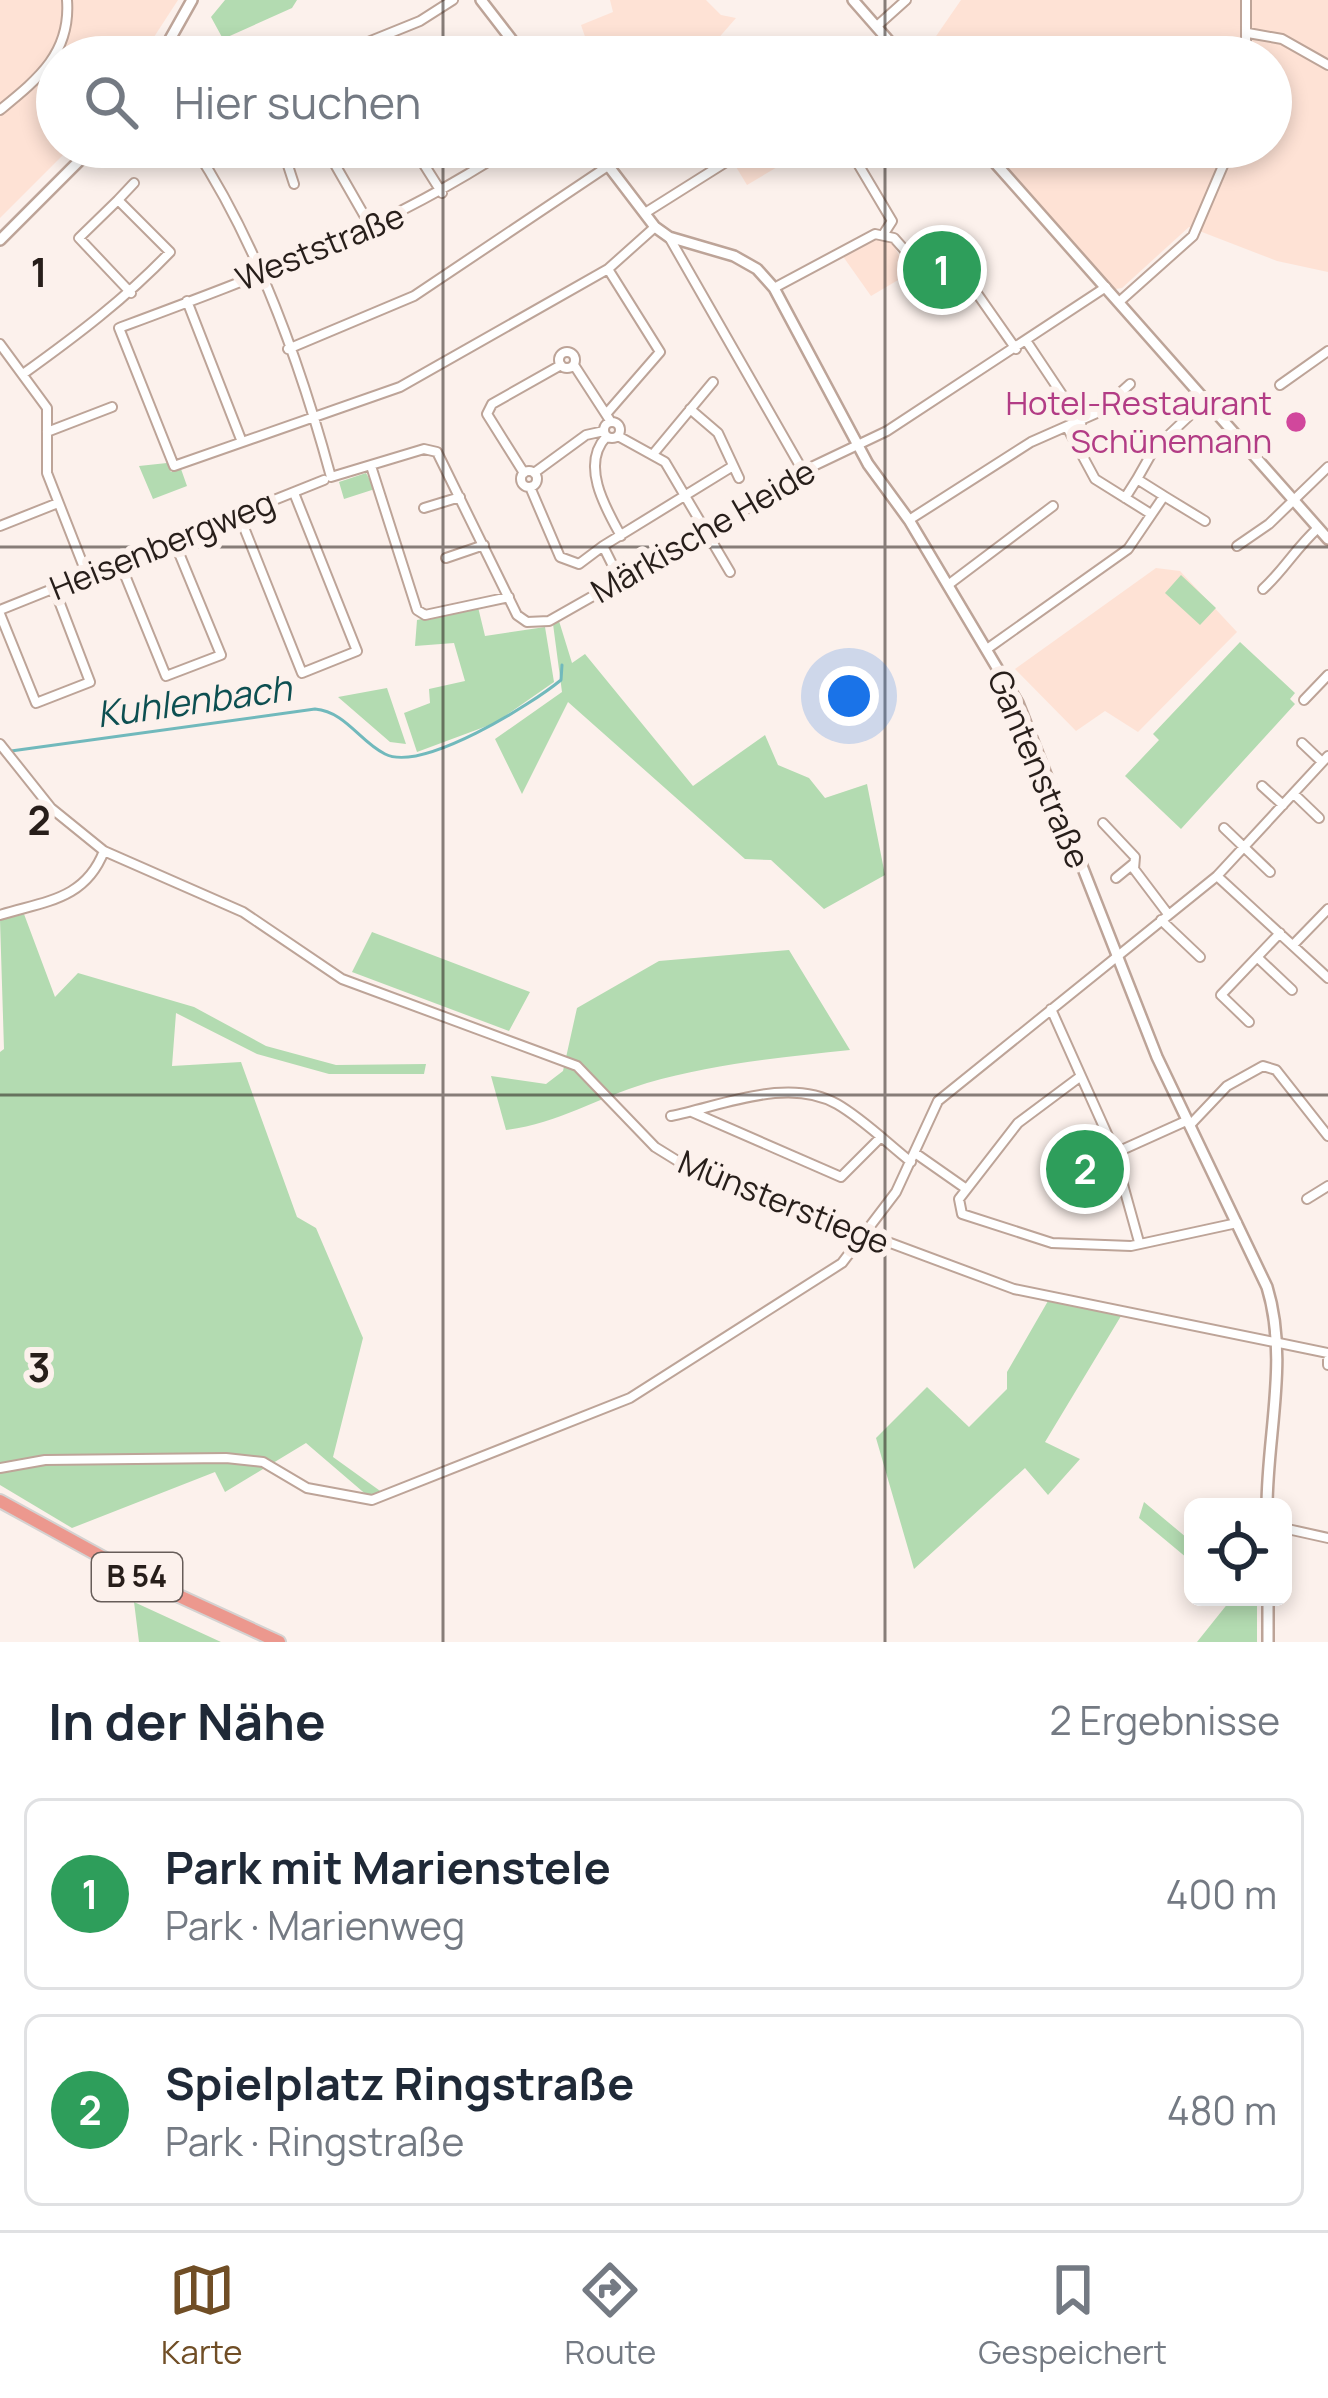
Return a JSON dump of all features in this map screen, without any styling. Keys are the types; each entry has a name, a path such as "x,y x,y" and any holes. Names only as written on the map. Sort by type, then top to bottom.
{"highway":[{"name":"B 54","path":"0,1505 135,1582 263,1642"},
{"name":"B 54","path":"0,1505 142,1579 279,1642"}],"street":[{"path":"66,36 67,0"},
{"path":"172,36 192,0"},
{"path":"384,36 421,21 453,0"},
{"path":"481,0 508,36"},
{"path":"853,0 886,36"},
{"path":"877,26 906,0"},
{"path":"1246,0 1248,36"},
{"path":"1248,33 1265,36"},
{"path":"1292,45 1328,65"},
{"path":"0,110 36,77"},
{"path":"0,240 72,168"},
{"path":"207,168 258,273 315,417 331,478 371,466 432,448 509,597 425,615 417,610 371,466"},
{"path":"288,168 294,184"},
{"path":"337,168 372,229"},
{"path":"426,168 442,193"},
{"name":"Weststraße","path":"242,442 173,466 119,328 372,229 480,168"},
{"path":"288,349 403,302 486,252 605,168"},
{"name":"Gantenstraße","path":"610,168 655,227 669,237 734,256 757,269 774,288 859,445 909,520 1024,717 1115,956 1187,1124 1268,1287 1276,1342 1267,1498"},
{"path":"644,213 716,168"},
{"path":"860,168 892,221 884,235"},
{"path":"1000,168 1328,539"},
{"path":"1119,302 1193,236 1222,168"},
{"path":"130,292 79,238 134,182"},
{"path":"23,374 130,292 170,252 118,200"},
{"path":"187,301 242,442 400,387 608,269 655,227"},
{"path":"774,288 866,236 884,235 910,256 941,242 1016,349"},
{"path":"669,237 803,470"},
{"path":"608,269 660,352 609,418 599,444 600,498 621,536"},
{"name":"Märkische Heide","path":"509,597 522,620 549,621 801,478 803,470 859,445 1028,342 1106,287"},
{"path":"1028,342 1081,423"},
{"path":"0,344 47,408 47,473 87,575"},
{"path":"1280,385 1328,351"},
{"path":"618,436 620,430 574,365 561,365 492,404 487,414 537,478 530,487 568,564 579,564 630,525 733,466"},
{"path":"654,453 713,382"},
{"path":"909,520 1031,442 1081,423 1130,384"},
{"path":"1125,498 1154,449 1206,400"},
{"path":"47,432 112,407"},
{"path":"690,409 718,433 740,478"},
{"path":"1068,429 1095,479 1151,514"},
{"path":"529,473 586,434 618,436 654,453 730,572"},
{"path":"1237,546 1328,467"},
{"path":"1137,478 1205,521"},
{"name":"Heisenbergweg","path":"0,612 324,480"},
{"path":"239,514 302,673 357,651 293,493"},
{"path":"987,649 1121,555 1164,496"},
{"path":"424,508 460,497"},
{"path":"0,526 58,503"},
{"path":"948,585 1053,506"},
{"path":"1263,589 1281,572 1286,557 1318,528"},
{"path":"120,563 166,676 221,655 174,540"},
{"path":"446,558 484,545"},
{"path":"603,546 620,580"},
{"path":"0,612 36,703 90,682 54,588"},
{"path":"1304,700 1328,675"},
{"path":"0,1468 45,1460 226,1458 274,1466 307,1488 380,1498 630,1397 819,1282 867,1235 913,1157 938,1101 1217,876 1325,759 1302,743"},
{"name":"Münsterstiege","path":"3,745 51,808 104,850 243,912 342,979 577,1066 668,1157 1014,1289 1276,1342 1328,1359"},
{"path":"1262,786 1283,805"},
{"path":"1294,794 1319,818"},
{"path":"1103,823 1136,857 1135,864 1164,917 1200,957"},
{"path":"1224,828 1270,872"},
{"path":"0,915 71,894 92,875 104,850"},
{"path":"1116,878 1135,864"},
{"path":"1217,876 1328,978"},
{"path":"1293,945 1328,909"},
{"path":"1249,1022 1221,995 1280,934"},
{"path":"1257,957 1292,990"},
{"path":"1051,1009 1114,1149 1139,1242"},
{"path":"1118,1165 1060,1186 1052,1186 1049,1177 1187,1124 1227,1086 1263,1066 1276,1070 1328,1136"},
{"path":"1081,1076 1018,1123 965,1188 959,1199 962,1214 1052,1244 1139,1242 1237,1223"},
{"path":"671,1116 777,1093 808,1093 838,1105 880,1138 965,1188"},
{"path":"691,1112 841,1178 880,1138"},
{"path":"1307,1199 1328,1186"},
{"path":"1292,1530 1328,1538"},
{"path":"1268,1606 1268,1642"}],"shaded area":[{"path":"0,0 178,0 155,36 36,36 36,168 50,168 0,218"},
{"path":"610,0 706,0 721,15 736,18 720,36 585,36 581,25 613,12"},
{"path":"961,0 1328,0 1328,272 1277,261 1189,227 1122,288 1109,290 1002,168 1292,168 1292,36 936,36"},
{"path":"737,168 776,168 747,185"},
{"path":"874,238 890,240 910,273 871,296 842,255"},
{"path":"1156,568 1180,571 1237,632 1138,732 1105,711 1076,731 1015,669"}],"green space":[{"path":"225,0 297,0 292,8 230,36 221,36 211,17"},
{"path":"937,249 964,281 942,294 920,260"},
{"path":"167,463 171,472 181,469 187,486 153,499 139,466"},
{"path":"366,473 375,489 344,499 339,482"},
{"path":"1181,575 1216,608 1200,625 1165,593"},
{"path":"478,607 485,636 545,627 554,682 495,723 417,752 404,713 430,703 429,689 465,681 454,643 415,646 417,620"},
{"path":"559,621 572,663 585,654 693,786 765,735 778,765 809,778 825,798 867,784 885,875 824,909 771,860 745,859 568,702 522,794 495,739 562,692 553,624"},
{"path":"1240,642 1295,693 1290,699 1295,704 1181,829 1125,776 1159,740 1153,734"},
{"path":"387,688 406,744 390,742 338,697"},
{"path":"24,914 55,997 78,973 194,1007 266,1046 336,1065 426,1064 424,1074 329,1074 257,1054 176,1013 172,1066 241,1062 297,1217 316,1228 363,1338 333,1457 383,1493 369,1497 306,1443 225,1492 215,1472 72,1528 0,1485 0,1052 4,1049 0,920"},
{"path":"372,932 530,992 509,1031 352,972"},
{"path":"789,950 850,1050 672,1076 543,1122 506,1130 491,1076 546,1084 563,1071 577,1008 659,961"},
{"path":"1111,1147 1116,1164 1053,1184 1051,1177"},
{"path":"1048,1301 1121,1316 1045,1442 1080,1459 1048,1495 1025,1468 914,1569 876,1438 927,1387 969,1427 1007,1389 1007,1372"},
{"path":"1144,1502 1184,1535 1184,1556 1139,1518"},
{"path":"134,1602 221,1642 139,1642"},
{"path":"1226,1606 1257,1606 1257,1642 1197,1642"}],"waterway":[{"name":"Kuhlenbach","path":"11,751 315,709 335,715 385,754 424,754 476,733 526,704 561,680 562,665"}],"place":[{"name":"Park mit Marienstele","path":"942,270"},
{"name":"Hotel-Restaurant Schünemann","path":"1296,422"},
{"name":"Spielplatz Ringstraße","path":"1085,1169"}]}
